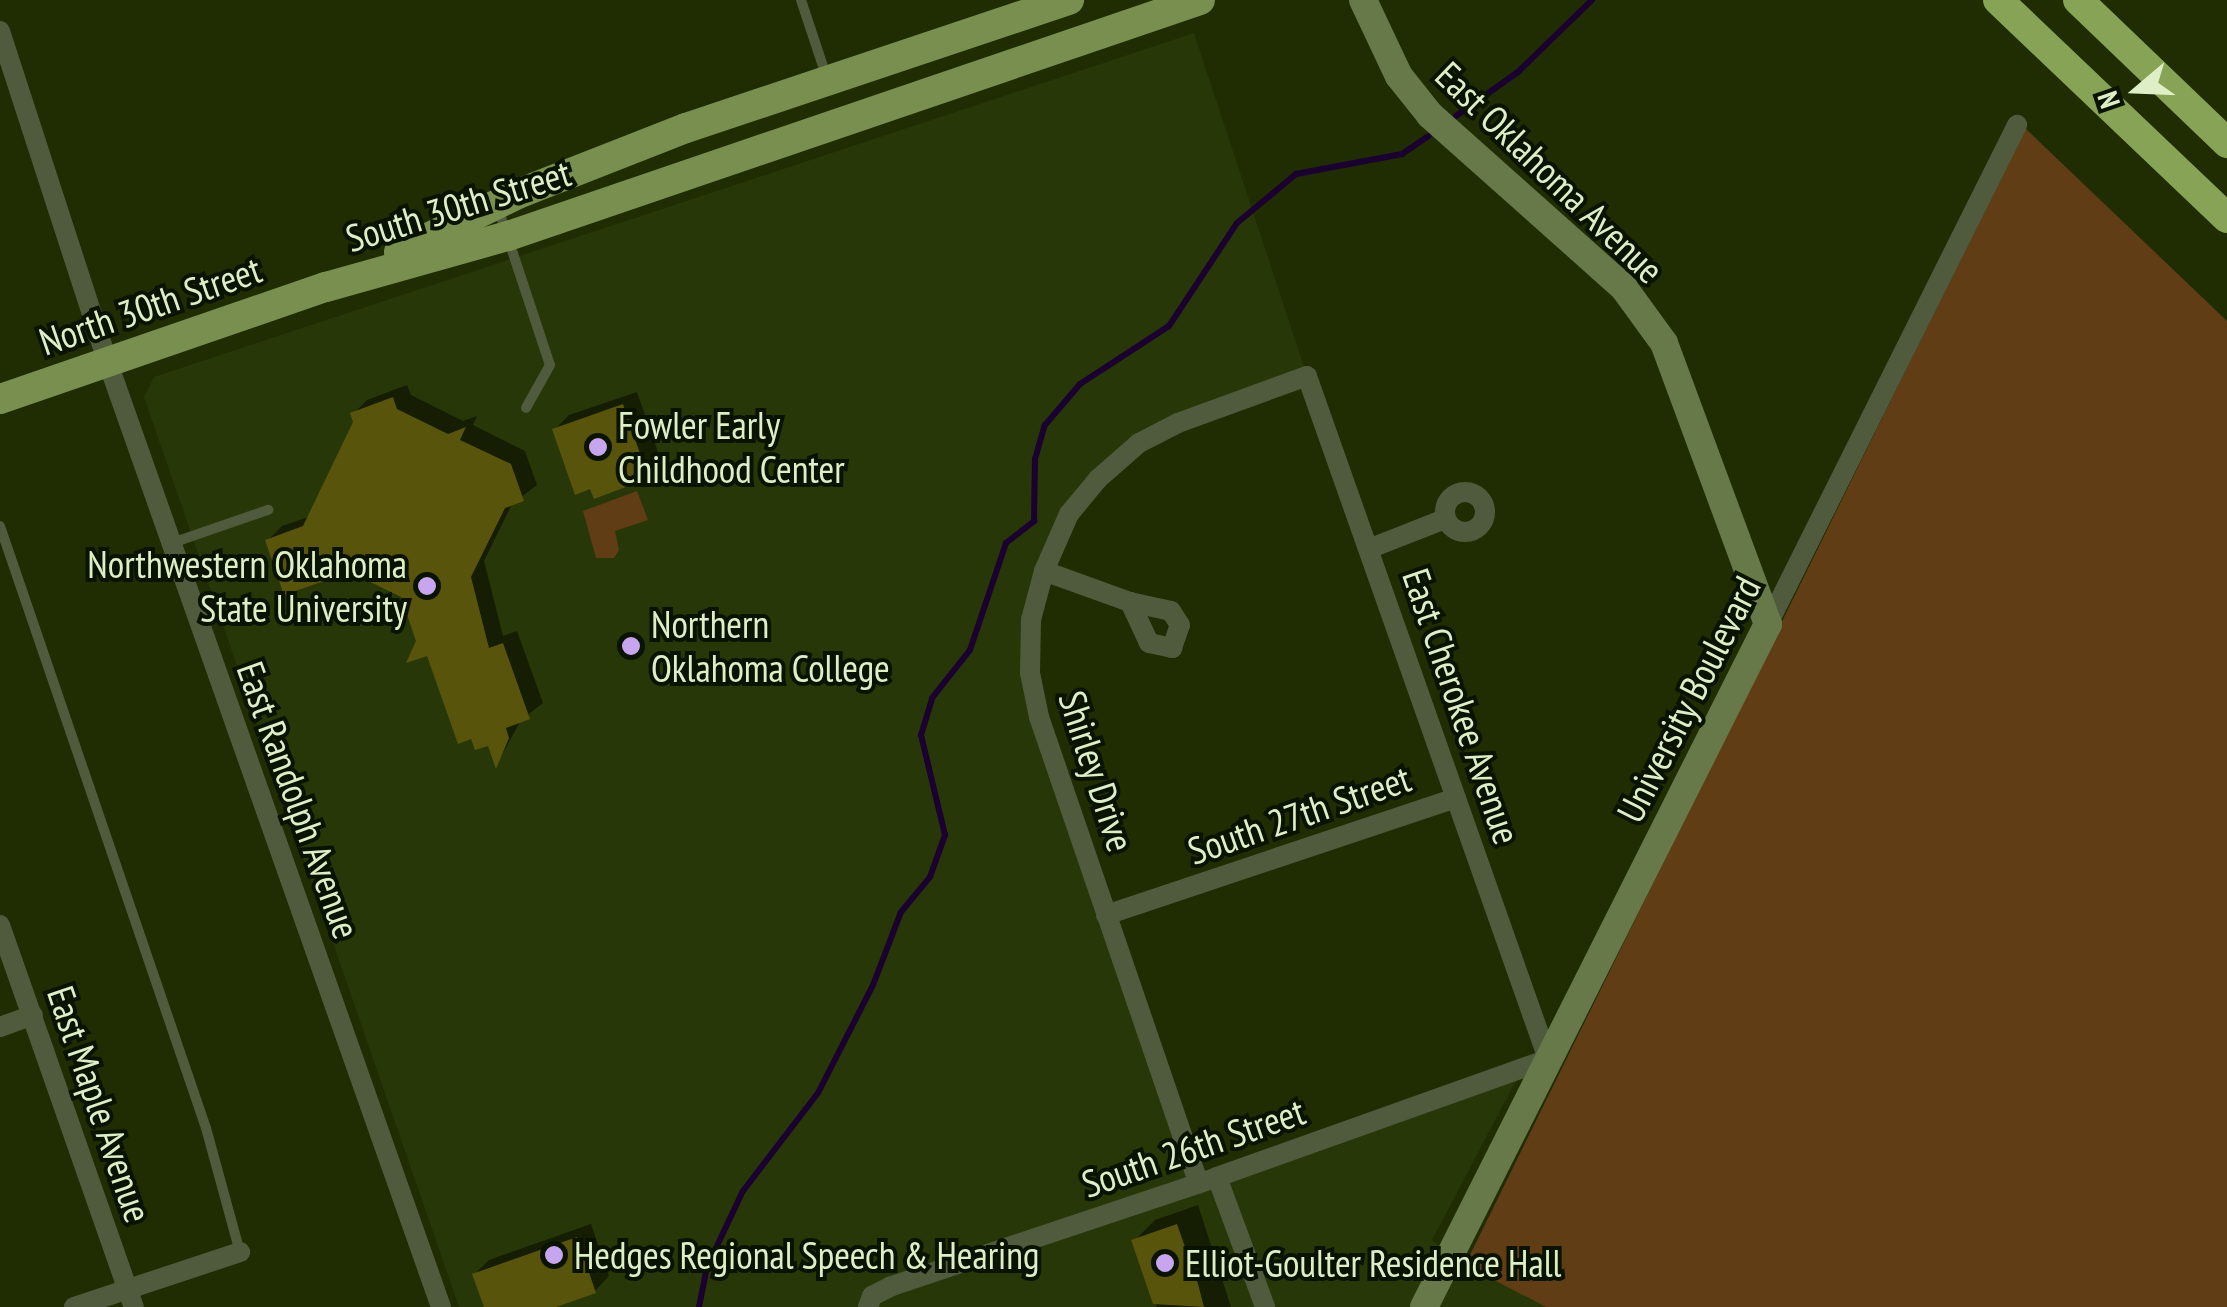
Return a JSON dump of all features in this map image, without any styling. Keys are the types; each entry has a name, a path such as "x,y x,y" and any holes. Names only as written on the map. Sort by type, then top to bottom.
{"highway":[{"path":"1998,0 2227,218"},
{"path":"2078,0 2227,143"}],"main road":[{"name":"South 30th Street","path":"326,287 497,204 686,128 1069,0"},
{"name":"South 30th Street","path":"326,287 508,236 1200,0"},
{"path":"828,80 841,122"},
{"name":"North 30th Street","path":"0,399 326,287"}],"street":[{"name":"East Oklahoma Avenue","path":"1362,0 1398,76 1430,114 1624,288 1664,343 1768,624"},
{"name":"East Randolph Avenue","path":"0,32 108,363 441,1307"},
{"name":"University Boulevard","path":"1424,1307 2017,125"},
{"name":"East Cherokee Avenue","path":"1307,376 1371,548 1548,1059"},
{"name":"Shirley Drive","path":"1265,1307 1208,1180 1106,915 1038,717 1030,672 1031,620 1044,571 1069,514 1139,444 1307,376"},
{"path":"1371,548 1446,519"},
{"path":"1044,571 1130,602"},
{"name":"South 27th Street","path":"1106,915 1456,798"},
{"name":"East Maple Avenue","path":"0,925 131,1298"},
{"path":"0,1027 33,1016"},
{"name":"South 26th Street","path":"868,1307 872,1296 892,1286 1208,1180 1548,1059"},
{"path":"74,1307 131,1298 240,1252"}],"lane":[{"path":"801,0 828,80"},
{"path":"497,204 550,365 526,408"},
{"path":"172,543 268,510"},
{"path":"0,526 206,1128 240,1252"}],"shaded area":[{"name":"Northern Oklahoma College","path":"1194,33 1307,376 1178,423 1098,479 1044,571 1030,673 1199,1183 1529,1056 1432,1240 1465,1265 1546,1307 459,1307 144,397 154,377"},
{"path":"2025,128 2227,321 2227,1307 1546,1307 1465,1265"},
{"path":"637,491 648,520 615,531 619,550 614,558 596,558 583,511"}],"building":[{"name":"Northwestern Oklahoma State University","path":"393,397 397,409 448,434 466,427 460,440 511,464 524,501 505,508 471,577 489,648 503,643 530,719 506,728 509,738 496,769 488,746 475,750 471,739 458,744 427,656 406,663 416,641 401,597 350,572 284,595 265,540 303,526 353,422 350,413"},
{"name":"Fowler Early Childhood Center","path":"623,404 646,471 628,478 631,485 594,499 590,489 575,495 552,429"},
{"name":"Elliot-Goulter Residence Hall","path":"1177,1224 1204,1307 1153,1304 1131,1240"},
{"name":"Hedges Regional Speech & Hearing","path":"577,1237 596,1293 556,1307 484,1307 472,1274"}],"waterway":[{"path":"1456,116 1518,72 1592,0"},
{"path":"699,1307 707,1267 743,1191 818,1093 873,985 901,912 930,877 945,835 921,735 932,698 970,650 1006,543 1034,521 1035,459 1045,425 1080,384 1169,326 1237,223 1296,174 1402,154 1429,136"}],"place":[{"name":"Fowler Early Childhood Center","path":"598,447"},
{"name":"Northwestern Oklahoma State University","path":"427,586"},
{"name":"Northern Oklahoma College","path":"631,646"},
{"name":"Hedges Regional Speech & Hearing","path":"554,1255"},
{"name":"Elliot-Goulter Residence Hall","path":"1165,1263"}]}
